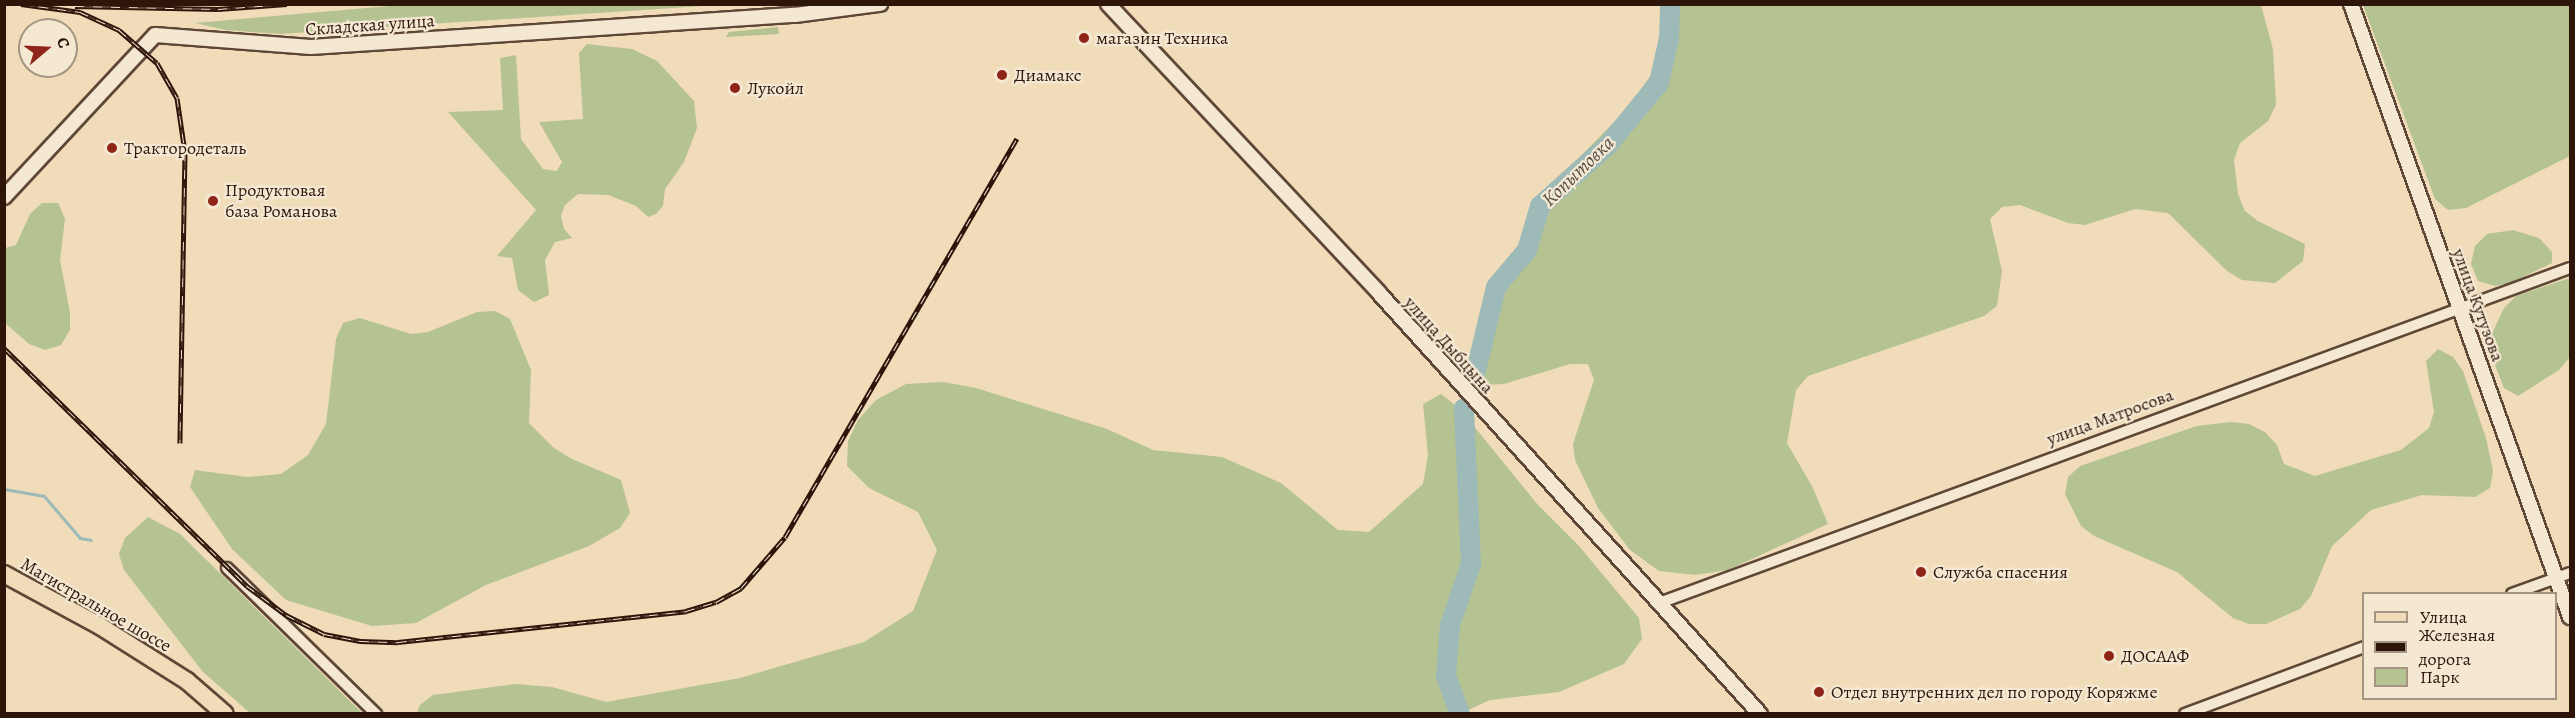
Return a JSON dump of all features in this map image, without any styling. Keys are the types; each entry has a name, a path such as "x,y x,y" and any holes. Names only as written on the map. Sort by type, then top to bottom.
{"main road":[{"name":"Магистральное шоссе","path":"4,574 100,626 187,681 225,714"}],"street":[{"name":"Складская улица","path":"4,197 155,35 318,47 795,15 880,4"},
{"name":"улица Дыбцына","path":"1108,4 1379,293 1423,345 1662,602 1760,714"},
{"name":"улица Кутузова","path":"2351,4 2571,617"},
{"name":"улица Матросова","path":"1662,602 2571,268"},
{"path":"227,568 376,714"},
{"path":"2517,592 2571,573"},
{"path":"2185,714 2362,648"}],"green space":[{"path":"1680,4 2261,5 2273,49 2276,105 2268,121 2240,143 2234,160 2238,194 2245,211 2258,221 2305,244 2303,261 2275,283 2242,280 2227,271 2168,213 2135,209 2085,225 2068,223 2020,205 2002,207 1990,219 2002,271 1997,306 1984,316 1808,376 1796,390 1787,443 1813,488 1828,524 1728,570 1695,575 1659,571 1630,550 1598,508 1575,460 1573,444 1594,380 1588,364 1570,364 1504,384 1486,385 1475,372 1474,355 1522,239 1560,177 1626,110 1674,43"},
{"path":"401,5 718,5 280,34 225,30 195,23"},
{"path":"2363,5 2570,5 2570,156 2466,208 2448,210 2435,199"},
{"path":"778,27 779,34 726,37 729,32"},
{"path":"587,44 632,49 657,61 694,101 697,128 684,162 665,189 663,206 656,214 648,217 636,206 608,195 578,194 565,205 561,216 564,229 572,238 555,242 545,260 549,295 534,302 518,290 512,258 497,256 536,210 448,112 503,110 500,58 516,55 521,139 543,169 557,171 562,162 539,122 583,119 579,53"},
{"path":"42,203 58,203 65,219 60,260 70,313 70,330 61,345 45,350 29,344 4,322 5,248 16,245 30,214"},
{"path":"2513,230 2539,238 2552,252 2552,263 2513,282 2495,286 2478,281 2471,264 2475,246 2487,234"},
{"path":"2570,278 2570,357 2559,370 2518,396 2504,388 2491,355 2490,338 2504,308 2516,296"},
{"path":"495,311 510,319 531,370 529,423 554,448 570,458 621,480 630,513 620,528 589,546 486,585 416,623 372,626 286,600 232,549 190,487 195,470 247,477 281,474 308,455 326,424 336,339 343,323 360,318 411,334 428,332 477,312"},
{"path":"2438,349 2453,357 2463,371 2486,438 2493,471 2490,488 2475,497 2422,495 2371,510 2332,546 2311,596 2300,609 2266,624 2249,624 2233,618 2177,572 2094,536 2081,526 2065,494 2068,477 2080,466 2197,426 2230,422 2249,424 2265,432 2277,445 2284,464 2315,476 2401,450 2429,428 2434,412 2426,361"},
{"path":"944,382 976,388 1107,429 1153,450 1222,457 1281,483 1338,530 1369,532 1423,484 1428,455 1423,404 1441,394 1460,409 1538,505 1579,546 1639,618 1642,639 1624,664 1559,692 1490,700 1462,713 417,713 420,705 433,695 515,684 552,687 606,702 740,678 864,642 913,611 937,550 918,512 869,488 847,466 848,441 858,420 876,400 906,384"},
{"path":"148,517 180,534 362,713 250,713 203,672 124,570 119,554 125,538"}],"waterway":[{"name":"Копытовка","path":"1475,375 1496,287 1527,250 1540,206 1608,145 1659,83 1669,38 1670,4"},
{"name":"Копытовка","path":"1460,714 1446,676 1450,625 1471,564 1464,408"},
{"path":"4,489 44,496 80,538 91,540"}],"railway":[{"path":"21,4 80,12 119,30 157,63 177,98 185,152 180,443"},
{"path":"75,6 218,9 287,4"},
{"path":"4,348 247,586 286,615 324,634 360,641 398,642 686,611 716,602 741,588 785,537 1017,139"}],"place":[{"name":"магазин Техника","path":"1084,38"},
{"name":"Диамакс","path":"1002,75"},
{"name":"Лукойл","path":"735,88"},
{"name":"Трактородеталь","path":"112,148"},
{"name":"Продуктовая база Романова","path":"213,201"},
{"name":"Служба спасения","path":"1921,572"},
{"name":"ДОСААФ","path":"2109,656"},
{"name":"Отдел внутренних дел по городу Коряжме","path":"1819,692"}]}
